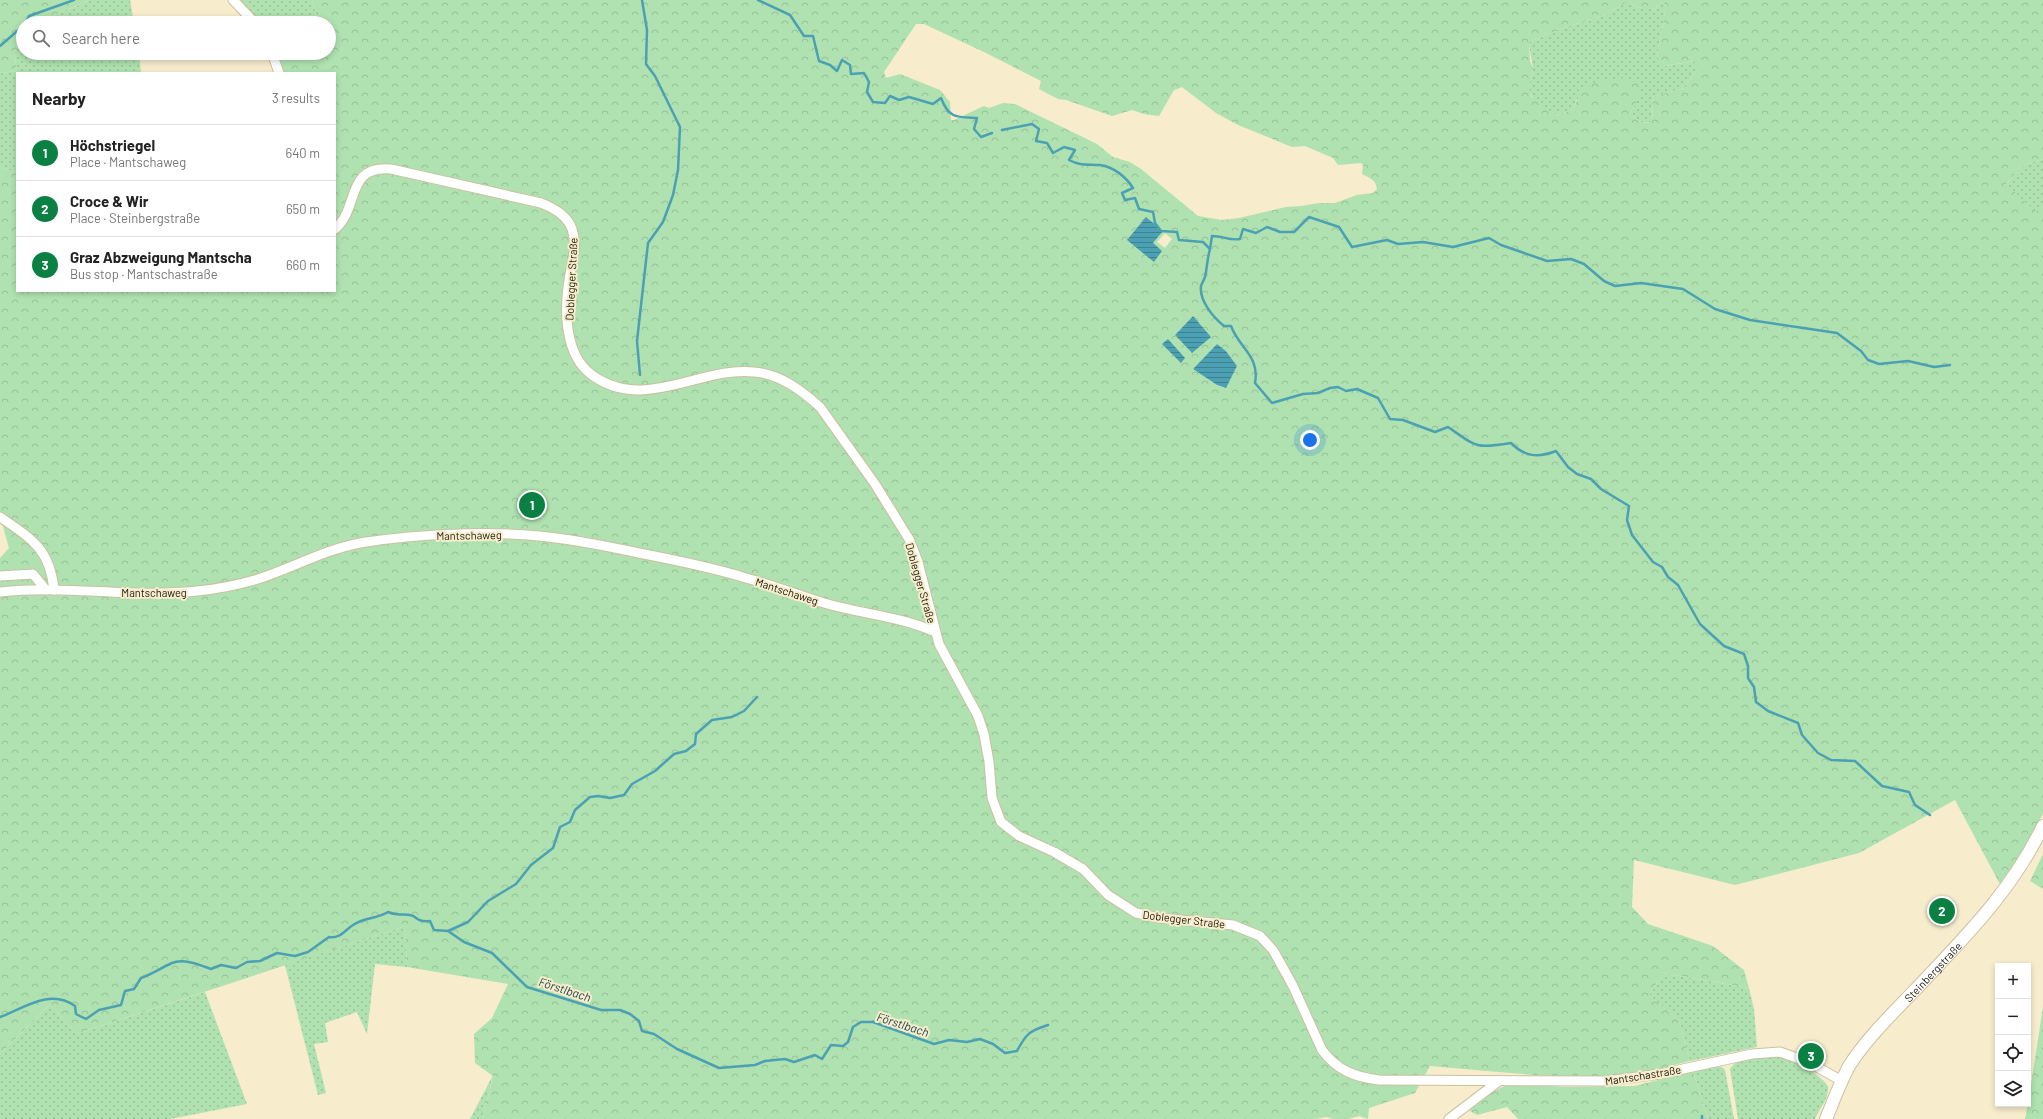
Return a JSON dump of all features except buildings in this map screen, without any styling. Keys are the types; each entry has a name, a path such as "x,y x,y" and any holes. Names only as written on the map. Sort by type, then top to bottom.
{"main road":[{"name":"Steinbergstraße","path":"1826,1119 1850,1066 1874,1033 1981,920 2003,893 2030,852 2043,826"}],"street":[{"path":"233,0 248,16"},
{"path":"274,60 279,72"},
{"name":"Doblegger Straße","path":"336,227 346,214 361,178 370,171 383,168 526,199 556,210 569,221 574,235 574,254 568,286 567,310 570,337 574,355 581,366 591,375 605,383 632,389 664,388 713,376 745,371 772,376 798,389 820,407 875,484 909,540 919,568 939,644 978,716 984,734 995,808 1001,822 1008,829 1019,836 1073,862 1108,895 1136,913 1160,918 1233,925 1260,936 1273,950 1293,986 1322,1050 1328,1058 1345,1072 1360,1078 1379,1080 1499,1081"},
{"path":"0,517 36,543 51,567 50,590"},
{"name":"Mantschaweg","path":"0,592 92,590 160,594 197,592 238,585 260,579 325,552 365,542 447,535 537,536 589,543 746,577 826,603 907,621 935,632"},
{"path":"0,576 33,574 50,590"},
{"name":"Mantschastraße","path":"1499,1081 1608,1081 1660,1074 1752,1054 1780,1052 1808,1062 1842,1081"},
{"path":"1450,1119 1499,1081"}],"green space":[{"path":"0,0 90,0 52,16 16,16 16,50 14,52 17,71 0,73"},
{"path":"90,0 130,0 133,16 52,16"},
{"path":"240,0 312,0 317,16 254,16"},
{"path":"312,0 2043,0 2043,159 2023,165 2006,184 2035,211 2043,209 2043,813 2026,848 2001,886 1955,800 1859,853 1735,885 1634,860 1632,907 1648,924 1713,946 1744,970 1749,988 1663,973 1649,995 1679,1021 1690,1061 1638,1074 1606,1077 1530,1075 1430,1066 1415,1093 1369,1108 1368,1119 1359,1116 1348,1119 1333,1119 1326,1117 1316,1119 483,1119 493,1076 475,1063 474,1034 492,1018 508,984 407,967 405,926 76,1034 50,1004 0,1054 0,558 9,548 0,516 0,167 16,173 16,292 336,292 336,72 284,72 279,60 336,60 336,16 317,16","holes":["1659,2 1664,3 1666,7 1657,56 1663,66 1695,61 1698,68 1685,88 1654,96 1652,103 1653,116 1651,122 1644,123 1637,120 1633,115 1631,111 1641,95 1640,85 1626,79 1620,78 1603,80 1591,84 1582,91 1573,110 1556,115 1531,96 1529,88 1533,69 1530,61 1529,42 1566,27 1605,15 1625,3 1655,10","916,24 924,24 1041,81 1039,89 1058,99 1066,100 1112,116 1132,110 1144,114 1159,116 1174,90 1182,87 1216,113 1238,125 1292,147 1305,146 1333,158 1338,165 1361,163 1363,165 1362,174 1374,181 1377,189 1373,193 1357,195 1335,203 1319,203 1286,207 1239,218 1222,220 1198,216 1141,169 1130,162 1113,157 1097,144 1015,104 1003,103 989,108 984,106 951,120 950,102 940,90 900,74 886,78 884,72","1146,217 1163,231 1153,243","1165,233 1172,239 1165,248 1157,242","1193,316 1192,353 1175,335","1217,344 1226,351 1237,366 1225,388 1217,385 1193,369"]},
{"path":"1659,2 1664,3 1666,7 1657,56 1664,66 1696,61 1698,68 1685,88 1654,96 1652,103 1653,116 1651,122 1644,123 1637,120 1631,111 1634,106 1576,100 1573,110 1556,115 1534,99 1529,91 1533,70 1529,42 1566,27 1605,15 1625,3 1655,10"},
{"path":"16,50 16,60 140,60 141,72 16,72 16,173 0,167 0,73 17,71 14,52"},
{"path":"2043,159 2043,209 2035,212 2006,184 2023,165"},
{"path":"2043,854 2043,889 2030,881"},
{"path":"405,926 407,967 375,964 367,1034 357,1012 325,1023 328,1042 314,1044 326,1093 318,1095 285,965"},
{"path":"1663,973 1749,988 1754,1009 1757,1047 1690,1061 1679,1021 1649,995"},
{"path":"205,992 247,1104 170,1119 0,1119 0,1054 50,1004 76,1034"},
{"path":"2043,1007 2043,1119 2025,1119 2027,1107 2031,1107 2031,1085"},
{"path":"1773,1056 1796,1062 1810,1070 1828,1086 1826,1099 1815,1119 1738,1119 1730,1069 1738,1062 1743,1060"},
{"path":"1716,1066 1722,1067 1725,1070 1734,1119 1708,1119 1693,1071"},
{"path":"1693,1071 1708,1119 1518,1119 1507,1107 1477,1115 1470,1111 1476,1101 1512,1082 1562,1087 1635,1086"},
{"path":"493,1075 483,1119 470,1119"}],"water":[{"path":"1146,217 1163,231 1153,243 1162,251 1154,262 1127,240"},
{"path":"1193,316 1211,337 1192,353 1175,335"},
{"path":"1168,339 1185,358 1181,363 1162,344"},
{"path":"1217,344 1226,351 1237,366 1226,388 1217,385 1193,369"}],"waterway":[{"path":"29,16 74,0"},
{"path":"640,375 637,341 648,243 663,222 673,195 678,170 680,127 655,76 646,64 647,30 642,0"},
{"path":"758,0 790,15 804,36 813,36 819,61 830,65 837,71 842,60 850,65 851,74 864,73 869,82 867,92 873,102 885,103 890,96 899,100 909,97 933,104 941,98 947,110 954,116 977,118 974,129 981,137 992,133"},
{"path":"0,46 16,32"},
{"path":"1002,130 1032,124 1039,129 1036,141 1047,143 1053,153 1064,147 1075,150 1069,160 1080,164 1105,166 1115,170 1123,176 1133,188 1122,193 1125,200 1135,198 1139,209 1153,212 1155,223 1161,231 1177,232 1179,240 1203,242 1210,249 1205,277 1201,286 1202,297 1208,309 1216,318 1224,326 1231,326 1252,359 1256,374 1255,383 1272,403 1303,394 1318,393 1330,388 1338,387 1346,391 1357,389 1378,398 1390,419 1403,420 1435,432 1448,427 1465,439 1477,445 1490,446 1511,443 1521,451 1532,455 1543,455 1556,451 1568,467 1577,474 1591,479 1601,489 1629,506 1627,520 1632,535 1653,562 1662,567 1668,577 1678,585 1700,624 1724,646 1744,654 1748,666 1748,678 1754,687 1756,702 1768,711 1798,723 1802,735 1818,753 1831,760 1855,761 1882,786 1909,792 1915,805 1930,815"},
{"path":"1210,249 1212,236 1240,239 1243,229 1256,233 1267,227 1280,232 1294,232 1309,217 1339,227 1352,247 1387,240 1398,244 1423,242 1453,247 1489,238 1501,245 1547,261 1571,259 1584,264 1604,281 1615,286 1641,283 1683,289 1715,309 1750,320 1837,333 1861,351 1868,360 1879,364 1908,361 1934,367 1950,365"},
{"path":"448,931 468,922 488,901 516,884 531,865 553,848 560,827 570,822 575,810 590,797 598,796 610,798 624,795 632,784 655,771 674,754 686,751 695,744 696,734 712,720 732,717 744,711 757,697"},
{"name":"Förstlbach","path":"0,1017 37,1001 56,999 66,1001 75,1006 76,1014 86,1019 99,1010 121,1005 125,991 134,989 141,978 172,963 182,961 211,969 221,965 236,968 247,962 260,961 277,953 295,956 308,952 329,937 336,937 342,934 357,922 388,912 410,915 419,920 430,921 434,930 448,931 464,942 492,953 527,987 601,1010 620,1010 630,1014 639,1021 642,1031 654,1034 677,1049 719,1068 755,1065 765,1061 785,1059 794,1062 815,1055 822,1059 831,1045 843,1046 848,1042 853,1027 861,1022 873,1022 934,1044 949,1040 967,1042 980,1039 993,1044 1005,1053 1017,1051 1032,1031 1048,1025"}],"place":[{"name":"Höchstriegel","path":"532,505"},
{"name":"Croce & Wir","path":"1942,911"},
{"name":"Graz Abzweigung Mantscha","path":"1811,1056"}]}
